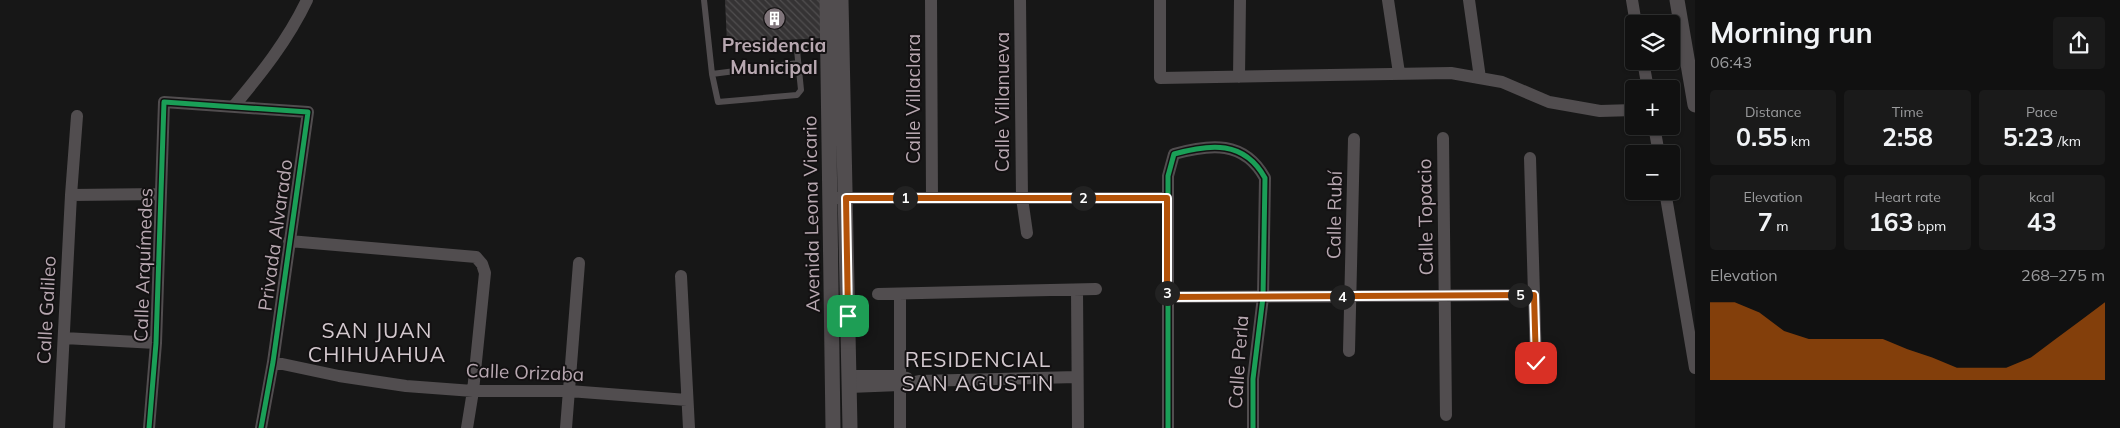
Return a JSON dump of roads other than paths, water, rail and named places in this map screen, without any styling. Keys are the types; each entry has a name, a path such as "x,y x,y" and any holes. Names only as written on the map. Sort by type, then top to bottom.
{"street":[{"path":"233,107 269,64 299,17 307,0"},
{"name":"Avenida Leona Vicario","path":"828,0 828,46 849,381 850,428"},
{"name":"Avenida Leona Vicario","path":"833,428 841,0"},
{"name":"Calle Villaclara","path":"931,0 932,198"},
{"name":"Calle Villanueva","path":"1020,0 1022,198 1027,233"},
{"path":"1160,0 1160,78 1451,73 1502,82 1549,102 1600,111 1625,110"},
{"path":"1239,77 1240,0"},
{"path":"1388,0 1399,74"},
{"path":"1469,0 1480,78"},
{"path":"1632,0 1634,15"},
{"path":"1677,0 1695,106"},
{"name":"Calle Arquímedes","path":"148,428 156,343 164,102 233,107"},
{"name":"Privada Alvarado","path":"233,107 308,112 273,362 261,428"},
{"name":"Calle Galileo","path":"59,428 77,116"},
{"name":"Calle Topacio","path":"1443,138 1446,415"},
{"name":"Calle Rubí","path":"1350,351 1354,139"},
{"name":"Calle Perla","path":"1167,198 1168,176 1174,154 1198,147 1223,148 1248,155 1258,165 1265,178 1262,297 1253,379 1252,428"},
{"path":"1530,158 1536,363"},
{"path":"71,195 162,194"},
{"path":"838,198 1167,198 1168,428"},
{"path":"1667,200 1695,368"},
{"path":"290,241 476,257 482,264 485,273 473,391 467,428"},
{"path":"566,428 579,263"},
{"path":"682,276 689,428"},
{"path":"878,294 1096,289"},
{"path":"1077,290 1078,428"},
{"path":"900,294 900,428"},
{"path":"1167,297 1534,295"},
{"path":"64,338 156,343"},
{"name":"Calle Orizaba","path":"273,362 339,376 406,386 473,391 569,391 688,400"},
{"path":"849,381 1077,377"}],"lane":[{"path":"704,0 716,100 720,103 797,95 801,90 797,50 800,48 828,46"},
{"path":"712,74 798,62"}],"place":[{"name":"Presidencia Municipal","path":"774,19"}],"district":[{"name":"SAN JUAN CHIHUAHUA","path":"377,342"},
{"name":"RESIDENCIAL SAN AGUSTIN","path":"978,371"}]}
